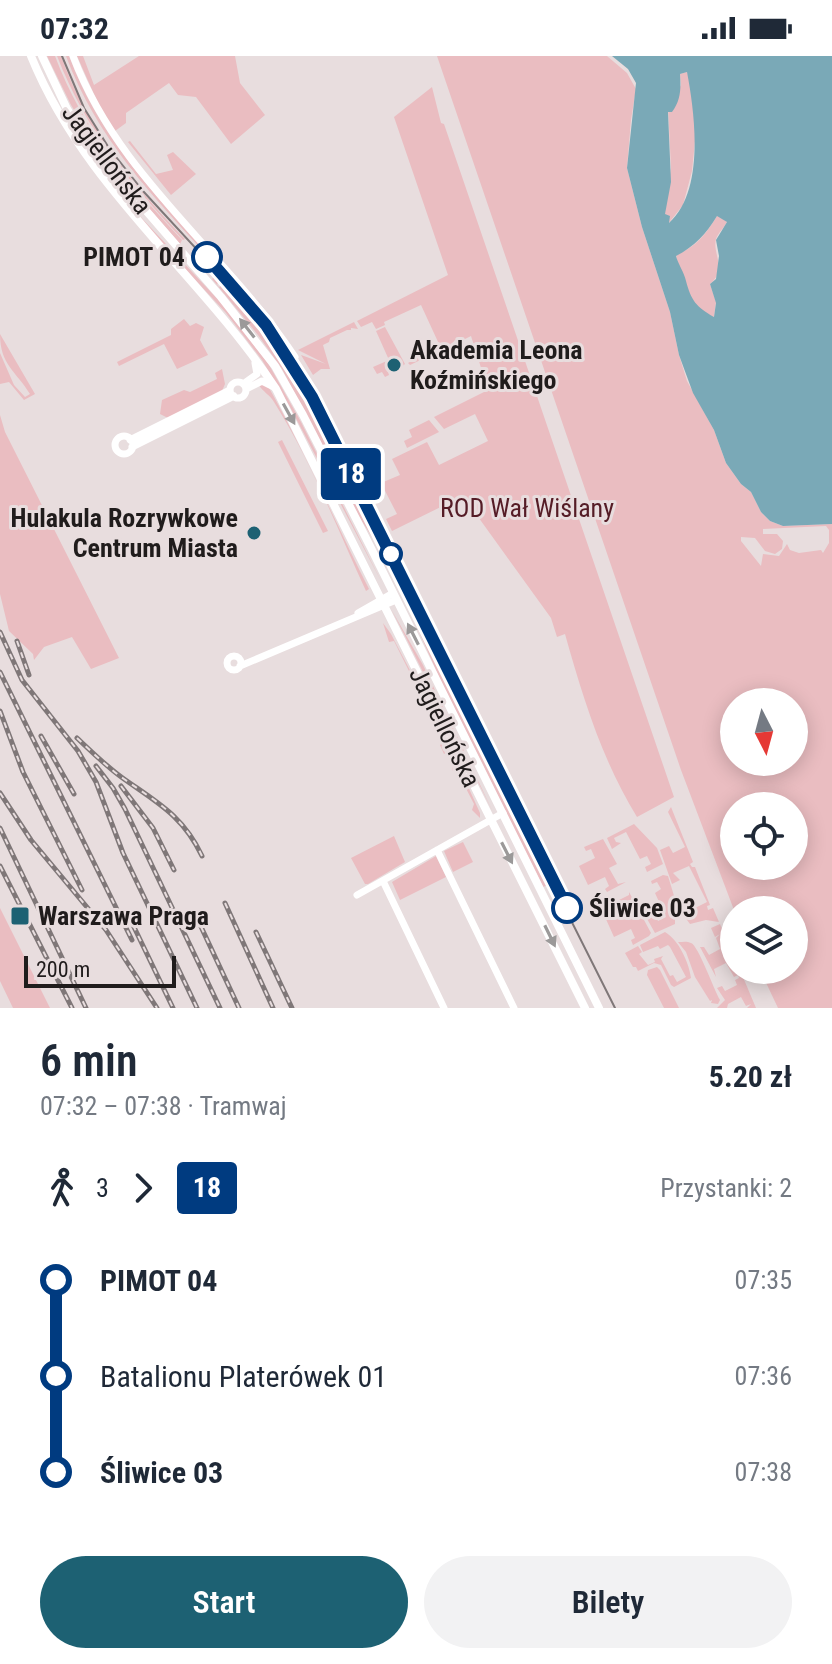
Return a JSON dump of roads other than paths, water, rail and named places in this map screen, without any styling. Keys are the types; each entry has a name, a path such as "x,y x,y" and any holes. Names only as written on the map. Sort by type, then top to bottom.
{"main road":[{"name":"Jagiellońska","path":"31,56 64,125 103,181 212,304 276,389 585,1008"},
{"name":"Jagiellońska","path":"42,56 67,109 96,153 229,306 275,366 303,415 599,1008"}],"street":[{"name":"Jagiellońska","path":"73,56 94,105 126,156 254,299 295,357"},
{"path":"232,393 242,397 245,386 257,374 253,357"},
{"path":"131,443 232,393 236,382 245,386 263,381 276,389"},
{"path":"240,666 394,596"},
{"path":"357,895 503,813"},
{"path":"437,850 514,1008"},
{"path":"383,881 444,1008"}],"water":[{"path":"612,56 832,56 832,524 783,526 770,521 726,463 714,430 693,393 679,355 670,312 642,227 627,168 636,83 628,69","holes":["687,72 693,109 693,172 688,192 669,223 670,216 665,214 671,182 668,112 672,112 679,98 680,74","717,216 727,222 716,240 719,256 716,279 710,284 716,303 714,317 692,298 676,256 700,239"]}],"tram line":[{"path":"62,56 84,108 109,148 143,191 248,305 295,371 615,1008"},
{"name":"18","path":"207,257 266,325 312,397 567,908"}],"railway":[{"path":"0,632 22,680 78,751 96,782 123,853 197,1008"},
{"path":"17,641 29,675"},
{"path":"0,672 132,940"},
{"path":"0,711 23,772 82,890"},
{"path":"41,736 74,794"},
{"path":"77,738 112,770 178,820 202,856"},
{"path":"96,766 125,809 220,1008"},
{"path":"121,786 153,828 174,870"},
{"path":"0,793 31,840 106,930 157,1008"},
{"path":"0,828 86,1008"},
{"path":"0,866 72,1008"},
{"path":"225,903 273,1008"},
{"path":"196,916 239,1008"},
{"path":"133,925 173,1008"},
{"path":"256,932 292,1008"}],"place":[{"name":"PIMOT 04","path":"207,257"},
{"name":"Akademia Leona Koźmińskiego","path":"394,365"},
{"name":"Hulakula Rozrywkowe Centrum Miasta","path":"254,533"},
{"name":"Śliwice 03","path":"567,908"},
{"name":"Warszawa Praga","path":"20,916"}],"park label":[{"name":"ROD Wał Wiślany","path":"527,508"}]}
